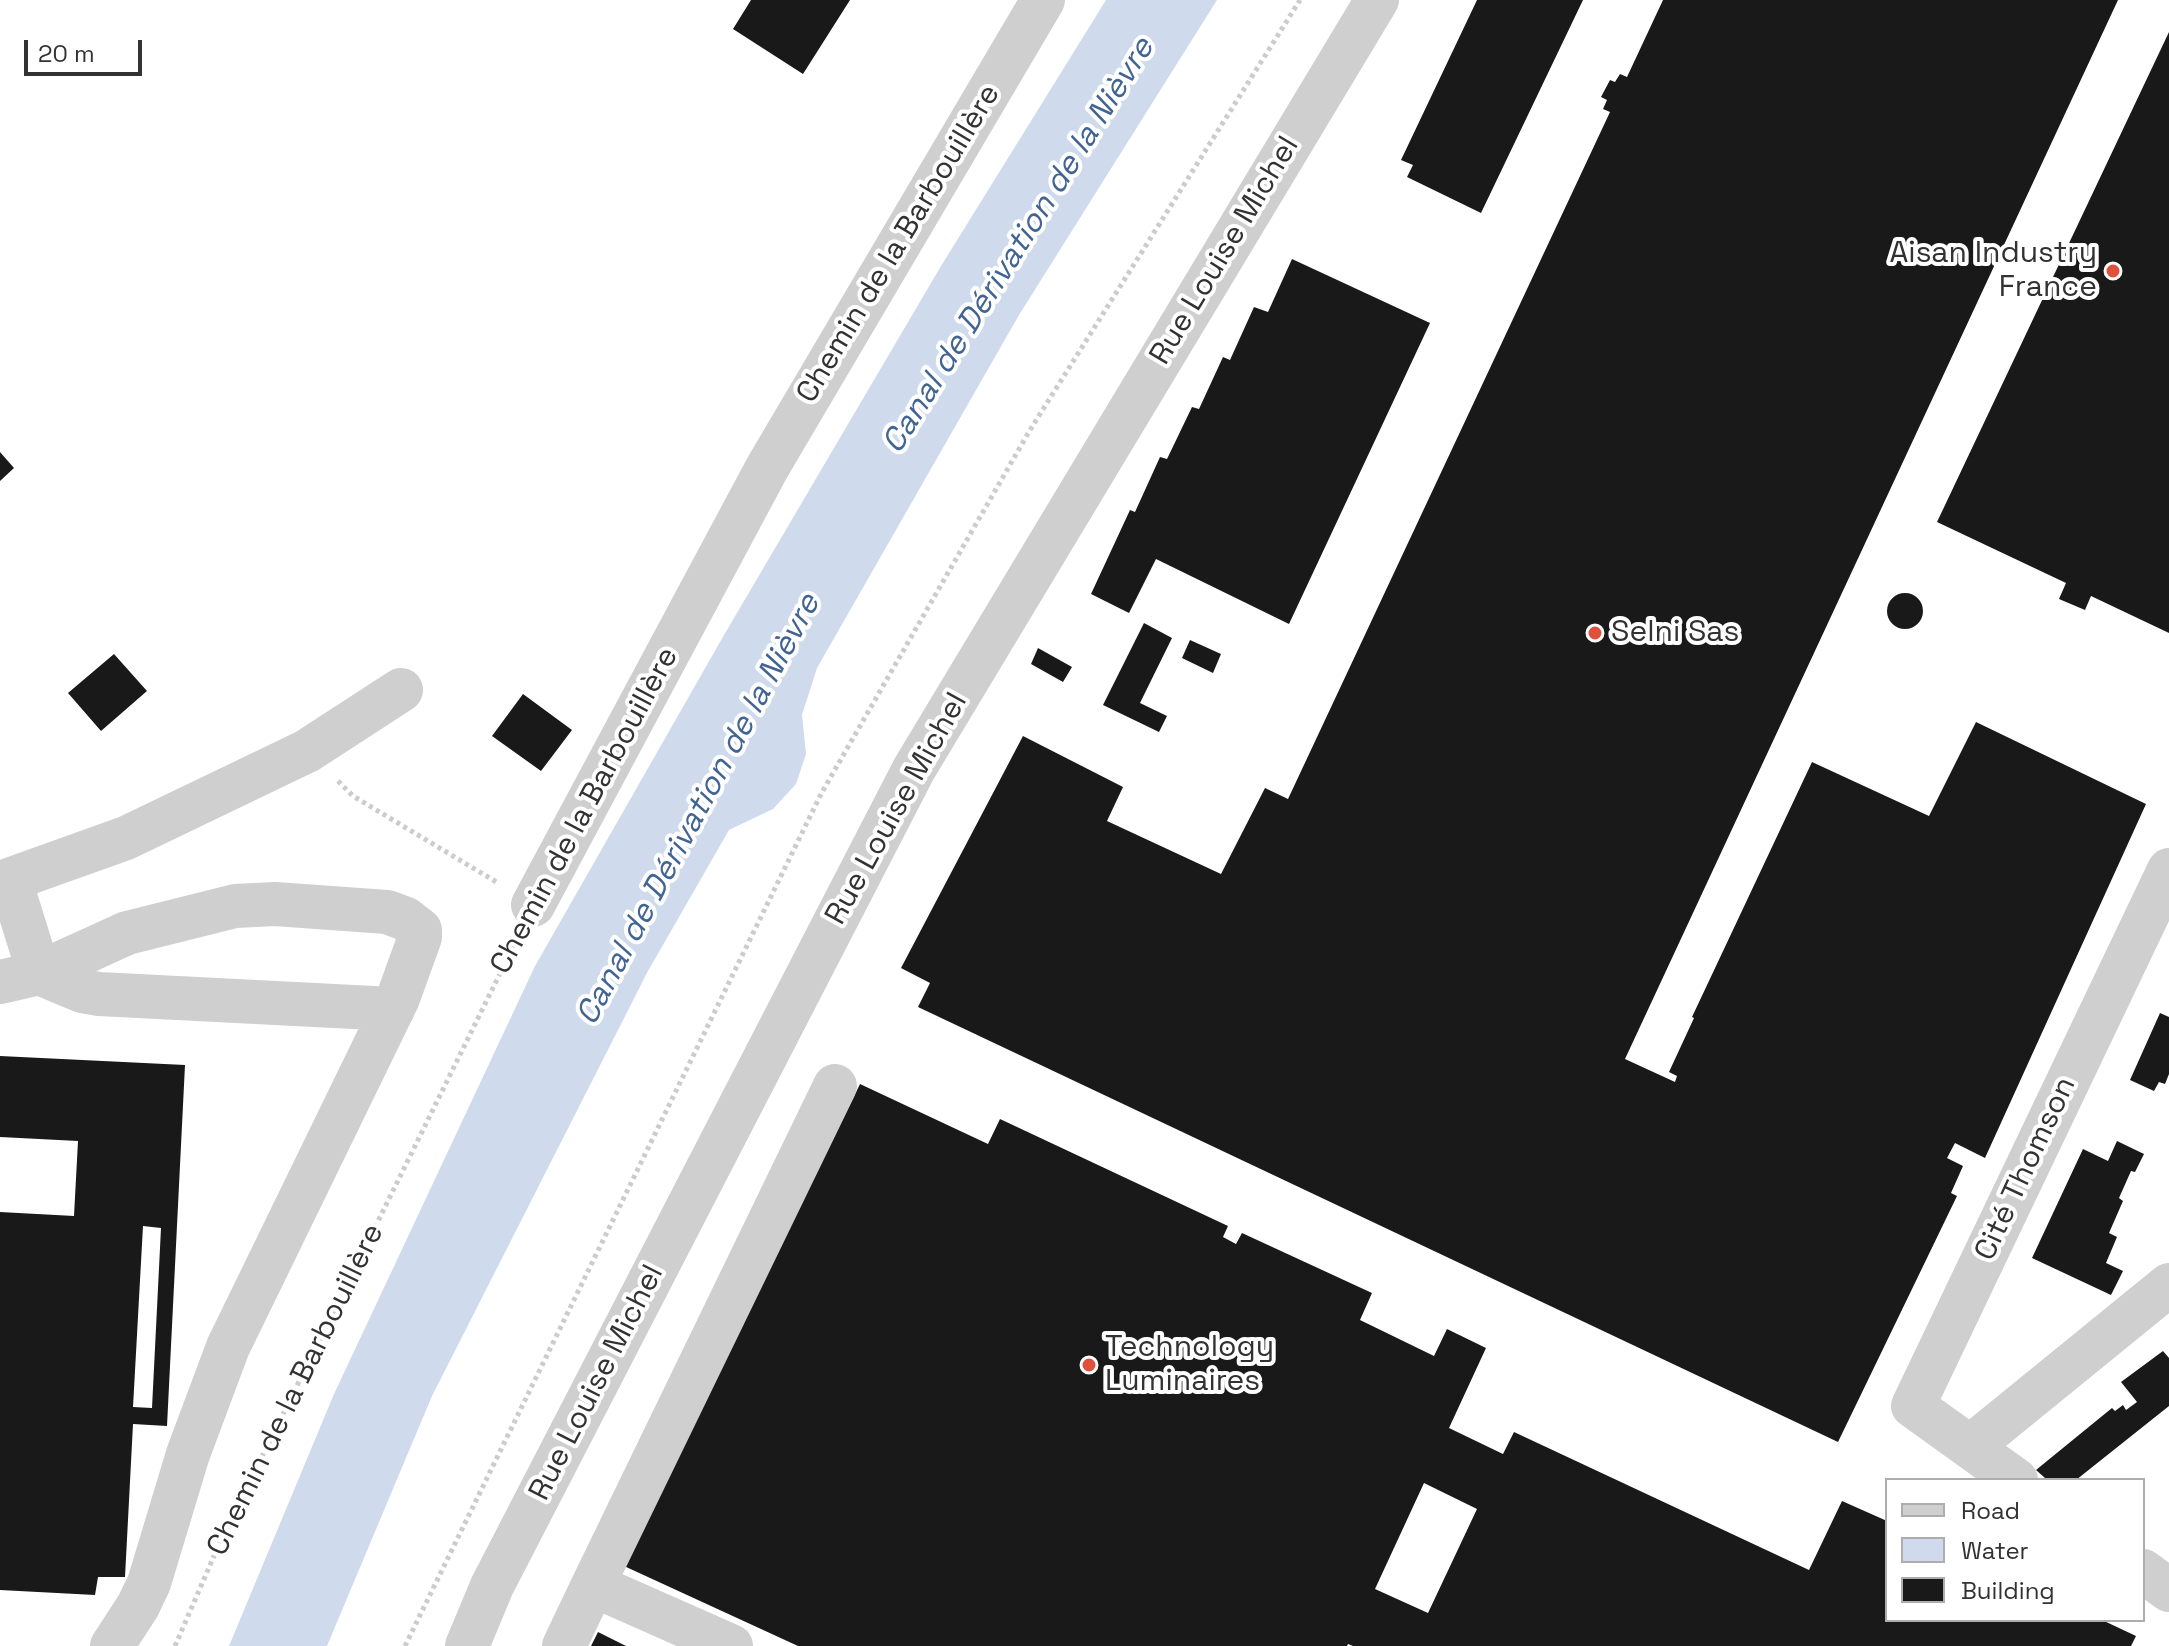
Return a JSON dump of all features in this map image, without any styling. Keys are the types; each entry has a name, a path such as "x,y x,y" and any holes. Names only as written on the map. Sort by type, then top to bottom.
{"street":[{"name":"Chemin de la Barbouillère","path":"533,905 767,468 1043,0"},
{"name":"Rue Louise Michel","path":"467,1646 499,1572 914,769 1377,0"},
{"path":"19,978 5,881 126,838 307,751 401,690"},
{"name":"Cité Thomson","path":"2013,1478 1913,1406 2169,870"},
{"path":"19,978 127,933 235,906 275,904 387,912 406,919 420,930 393,1009 228,1347 188,1454 149,1583 112,1646"},
{"path":"19,978 99,994 393,1009"},
{"path":"564,1646 835,1086"},
{"path":"1970,1447 2169,1285"},
{"path":"2145,1572 2169,1590"},
{"path":"593,1585 731,1646"}],"path":[{"path":"405,1646 821,794 1030,430 1300,0"},
{"path":"307,751 353,796 533,905"},
{"name":"Chemin de la Barbouillère","path":"175,1646 220,1542 533,905"}],"water":[{"name":"Canal de Dérivation de la Nièvre","path":"1106,0 1217,0 1019,315 817,668 802,715 806,754 796,784 773,809 729,830 648,971 432,1396 327,1646 229,1646 334,1394 535,966 724,635 941,266"}],"building":[{"path":"751,0 850,0 803,74 733,29"},
{"path":"1477,0 1583,0 1481,213 1407,177 1413,165 1401,160"},
{"name":"Selni Sas","path":"1663,0 2118,0 1625,1059 1675,1082 1677,1076 1669,1072 1692,1017 1812,762 1929,816 1976,722 2146,804 1985,1158 1955,1143 1947,1158 1963,1166 1951,1193 1957,1196 1838,1442 918,1007 930,983 901,968 1023,736 1123,787 1107,821 1221,874 1265,788 1288,799 1610,112 1603,109 1607,100 1601,97 1610,80 1615,82 1620,74 1627,77"},
{"name":"Aisan Industry France","path":"2169,32 2169,633 2091,596 2085,610 2059,599 2066,583 1937,522"},
{"path":"1292,259 1430,323 1289,624 1156,559 1129,613 1091,594 1130,510 1135,512 1160,457 1167,459 1192,407 1199,409 1223,357 1230,360 1254,307 1268,312"},
{"path":"0,452 14,468 0,481"},
{"path":"1905,593 1918,598 1923,611 1918,624 1905,629 1892,624 1887,611 1892,598"},
{"path":"1144,623 1172,638 1140,703 1167,716 1159,732 1103,705"},
{"path":"1190,640 1221,654 1213,673 1182,658"},
{"path":"1038,648 1072,667 1063,682 1031,664"},
{"path":"114,654 147,691 101,731 68,693"},
{"path":"523,694 572,730 541,771 492,736"},
{"path":"2160,1013 2169,1017 2169,1074 2165,1084 2159,1082 2154,1091 2130,1080"},
{"path":"0,1056 185,1065 167,1426 133,1424 125,1577 98,1577 95,1595 0,1590 0,1212 74,1216 78,1141 0,1137","holes":["143,1226 161,1228 152,1408 133,1407"]},
{"name":"Technology Luminaires","path":"860,1084 988,1144 1000,1119 1228,1226 1223,1237 1236,1244 1242,1233 1372,1293 1360,1320 1434,1356 1447,1329 1486,1348 1449,1428 1503,1454 1514,1432 1809,1570 1842,1501 1885,1520 1885,1622 2106,1622 2136,1636 2131,1646 798,1646 624,1566","holes":["1424,1483 1477,1509 1428,1613 1375,1589"]},
{"path":"2117,1141 2144,1154 2135,1172 2131,1171 2119,1198 2123,1201 2109,1233 2117,1237 2106,1263 2123,1271 2111,1295 2032,1258 2083,1149 2108,1161"},
{"path":"2163,1351 2169,1358 2169,1406 2079,1478 2045,1478 2036,1470 2112,1408 2115,1411 2123,1405 2126,1410 2137,1402 2121,1382"},
{"path":"598,1632 626,1646 591,1646"}],"place":[{"name":"Aisan Industry France","path":"2113,271"},
{"name":"Selni Sas","path":"1595,633"},
{"name":"Technology Luminaires","path":"1089,1365"}]}
